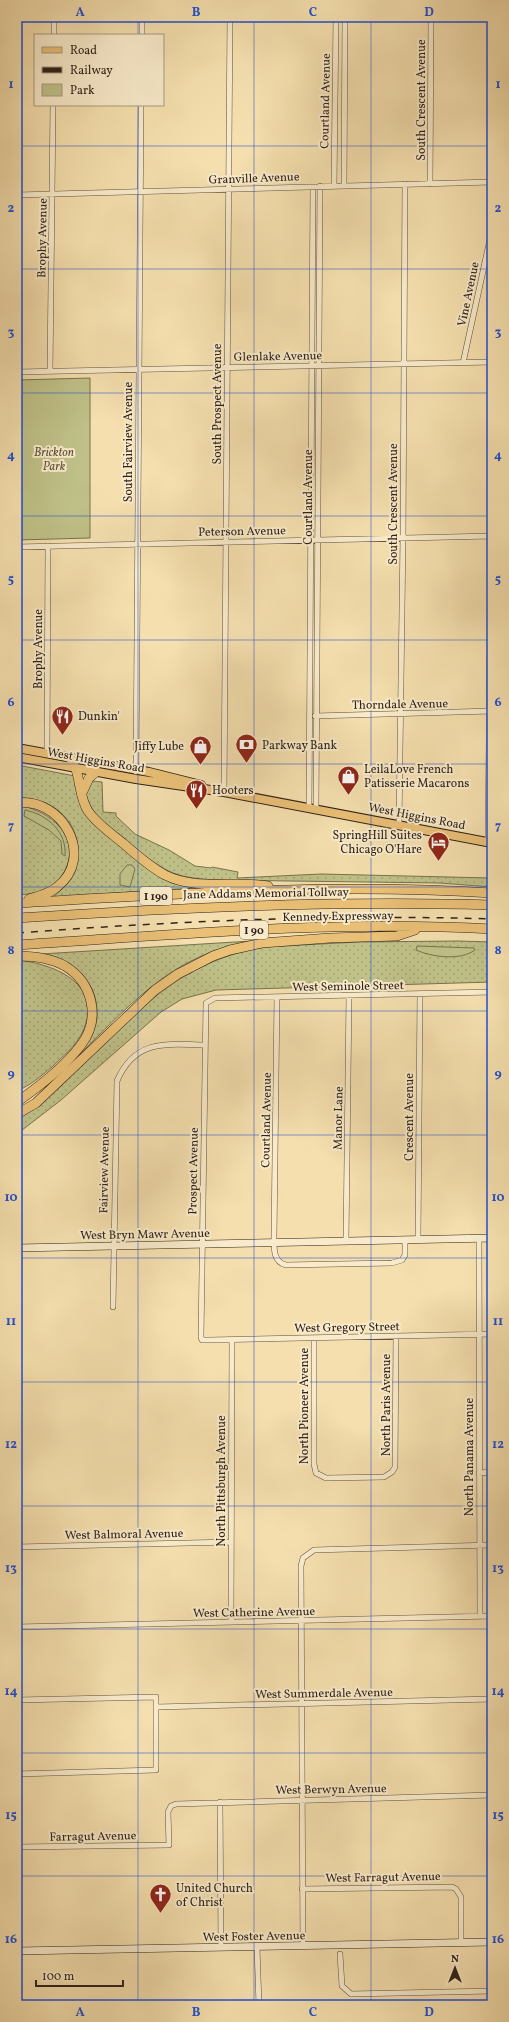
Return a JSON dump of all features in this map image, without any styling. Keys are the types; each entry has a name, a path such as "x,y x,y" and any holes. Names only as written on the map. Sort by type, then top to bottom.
{"highway":[{"path":"69,757 76,769 87,809 98,821 149,865 166,875 179,880 195,883 264,885 295,890"},
{"path":"82,794 89,778 96,772"},
{"path":"17,803 33,803 50,810 67,826 73,840 74,850 72,869 62,883 46,894 17,902"},
{"name":"I 190","path":"17,902 216,892 295,890 436,889 492,893"},
{"name":"Jane Addams Memorial Tollway","path":"17,918 194,907 383,903 492,905"},
{"path":"17,1114 36,1103 155,990 178,974 202,962 230,950 262,943 330,938 397,936 423,927"},
{"name":"Kennedy Expressway","path":"17,945 240,931 423,927 492,929"},
{"path":"17,956 43,959 64,966 77,976 86,988 93,1009 90,1029 81,1046 30,1093 17,1102"},
{"path":"17,1096 30,1093"}],"main road":[{"name":"West Higgins Road","path":"17,748 180,779 221,791"},
{"name":"West Higgins Road","path":"17,757 136,779 221,791 399,824 490,843"}],"street":[{"path":"54,17 54,34"},
{"path":"142,17 142,34"},
{"name":"South Prospect Avenue","path":"221,791 226,542 230,17"},
{"name":"Courtland Avenue","path":"334,186 336,17"},
{"name":"Courtland Avenue","path":"344,186 345,17"},
{"name":"South Crescent Avenue","path":"430,184 431,17"},
{"name":"Brophy Avenue","path":"50,371 53,106"},
{"name":"South Fairview Avenue","path":"136,779 141,106"},
{"name":"Granville Avenue","path":"17,195 492,182"},
{"name":"South Crescent Avenue","path":"399,824 403,538 405,184"},
{"name":"Courtland Avenue","path":"312,808 317,716 320,186"},
{"name":"Courtland Avenue","path":"312,808 309,716 313,187"},
{"name":"Vine Avenue","path":"463,362 492,230"},
{"name":"Glenlake Avenue","path":"17,372 492,362"},
{"path":"490,843 492,432"},
{"name":"Peterson Avenue","path":"17,547 492,536"},
{"name":"Brophy Avenue","path":"47,753 48,546"},
{"name":"Thorndale Avenue","path":"309,716 491,711"},
{"name":"West Seminole Street","path":"206,1003 215,998 492,992"},
{"name":"Crescent Avenue","path":"418,1239 420,994"},
{"name":"Manor Lane","path":"346,1241 349,996"},
{"name":"Courtland Avenue","path":"274,1242 277,997"},
{"name":"Prospect Avenue","path":"202,1340 206,1003"},
{"name":"Fairview Avenue","path":"113,1307 116,1085 126,1064 139,1052 167,1044 205,1045"},
{"path":"491,1238 492,1095"},
{"name":"North Panama Avenue","path":"479,1238 478,1334 480,1616"},
{"name":"West Bryn Mawr Avenue","path":"17,1248 491,1238"},
{"path":"274,1242 276,1259 281,1264 286,1265 398,1262 405,1255 405,1240"},
{"name":"West Gregory Street","path":"202,1340 492,1334"},
{"name":"North Paris Avenue","path":"316,1473 326,1478 384,1476 392,1472 396,1462 396,1336"},
{"name":"North Pioneer Avenue","path":"314,1338 314,1464 316,1473"},
{"name":"North Pittsburgh Avenue","path":"231,1622 232,1340"},
{"path":"479,1473 492,1472"},
{"name":"West Balmoral Avenue","path":"17,1547 231,1542"},
{"path":"302,1946 301,1566 306,1554 314,1550 492,1545"},
{"name":"West Catherine Avenue","path":"17,1627 492,1616"},
{"path":"17,1700 156,1697 156,1770 17,1774"},
{"name":"West Summerdale Avenue","path":"156,1707 492,1699"},
{"name":"West Berwyn Avenue","path":"169,1844 168,1812 171,1806 178,1803 492,1795"},
{"path":"220,1802 221,1947"},
{"name":"Farragut Avenue","path":"17,1847 169,1844"},
{"name":"West Farragut Avenue","path":"302,1889 452,1887 459,1892 461,1897 461,1942"},
{"name":"West Foster Avenue","path":"17,1952 492,1942"},
{"path":"257,1947 259,2005"},
{"path":"340,1954 342,1986 352,1994 492,1991"}],"green space":[{"name":"Brickton Park","path":"90,378 90,538 17,540 17,380"},
{"path":"17,765 75,776 84,813 171,882 194,888 53,897 68,882 76,866 78,849 75,833 67,819 54,807 37,800 17,798"},
{"path":"92,781 102,782 103,812 116,813 116,816 135,834 169,850 195,866 212,867 238,872 237,878 321,874 492,878 492,887 439,883 216,880 178,875 155,863 121,838 102,821 96,814 86,795"},
{"path":"22,806 43,814 52,819 60,827 69,844 69,855 64,872 53,886 40,892 17,895 17,807"},
{"path":"25,810 41,816 54,826 63,839 65,856 62,854 61,841 49,830 24,816"},
{"path":"127,865 132,865 135,869 130,887 120,885 120,874"},
{"path":"251,941 214,951 177,969 146,991 118,1016 78,1056 77,1055 93,1032 96,1025 96,1000 90,985 85,978 75,970 41,954"},
{"path":"358,942 492,942 492,982 216,990 182,999 161,1012 61,1100 17,1134 17,1119 34,1109 49,1097 140,1009 161,992 208,964 235,954 265,947"},
{"path":"417,946 474,948 475,950 462,956 446,957 416,950"},
{"path":"17,960 47,966 61,972 73,980 82,990 87,1002 87,1016 82,1033 68,1051 40,1077 17,1091"}],"railway":[{"path":"17,933 195,922 314,918 373,917 492,919"}],"place":[{"name":"Dunkin'","path":"63,736"},
{"name":"Parkway Bank","path":"246,764"},
{"name":"Jiffy Lube","path":"200,766"},
{"name":"LeilaLove French Patisserie Macarons","path":"349,796"},
{"name":"Hooters","path":"197,810"},
{"name":"SpringHill Suites Chicago O'Hare","path":"438,862"},
{"name":"United Church of Christ","path":"160,1914"}]}
